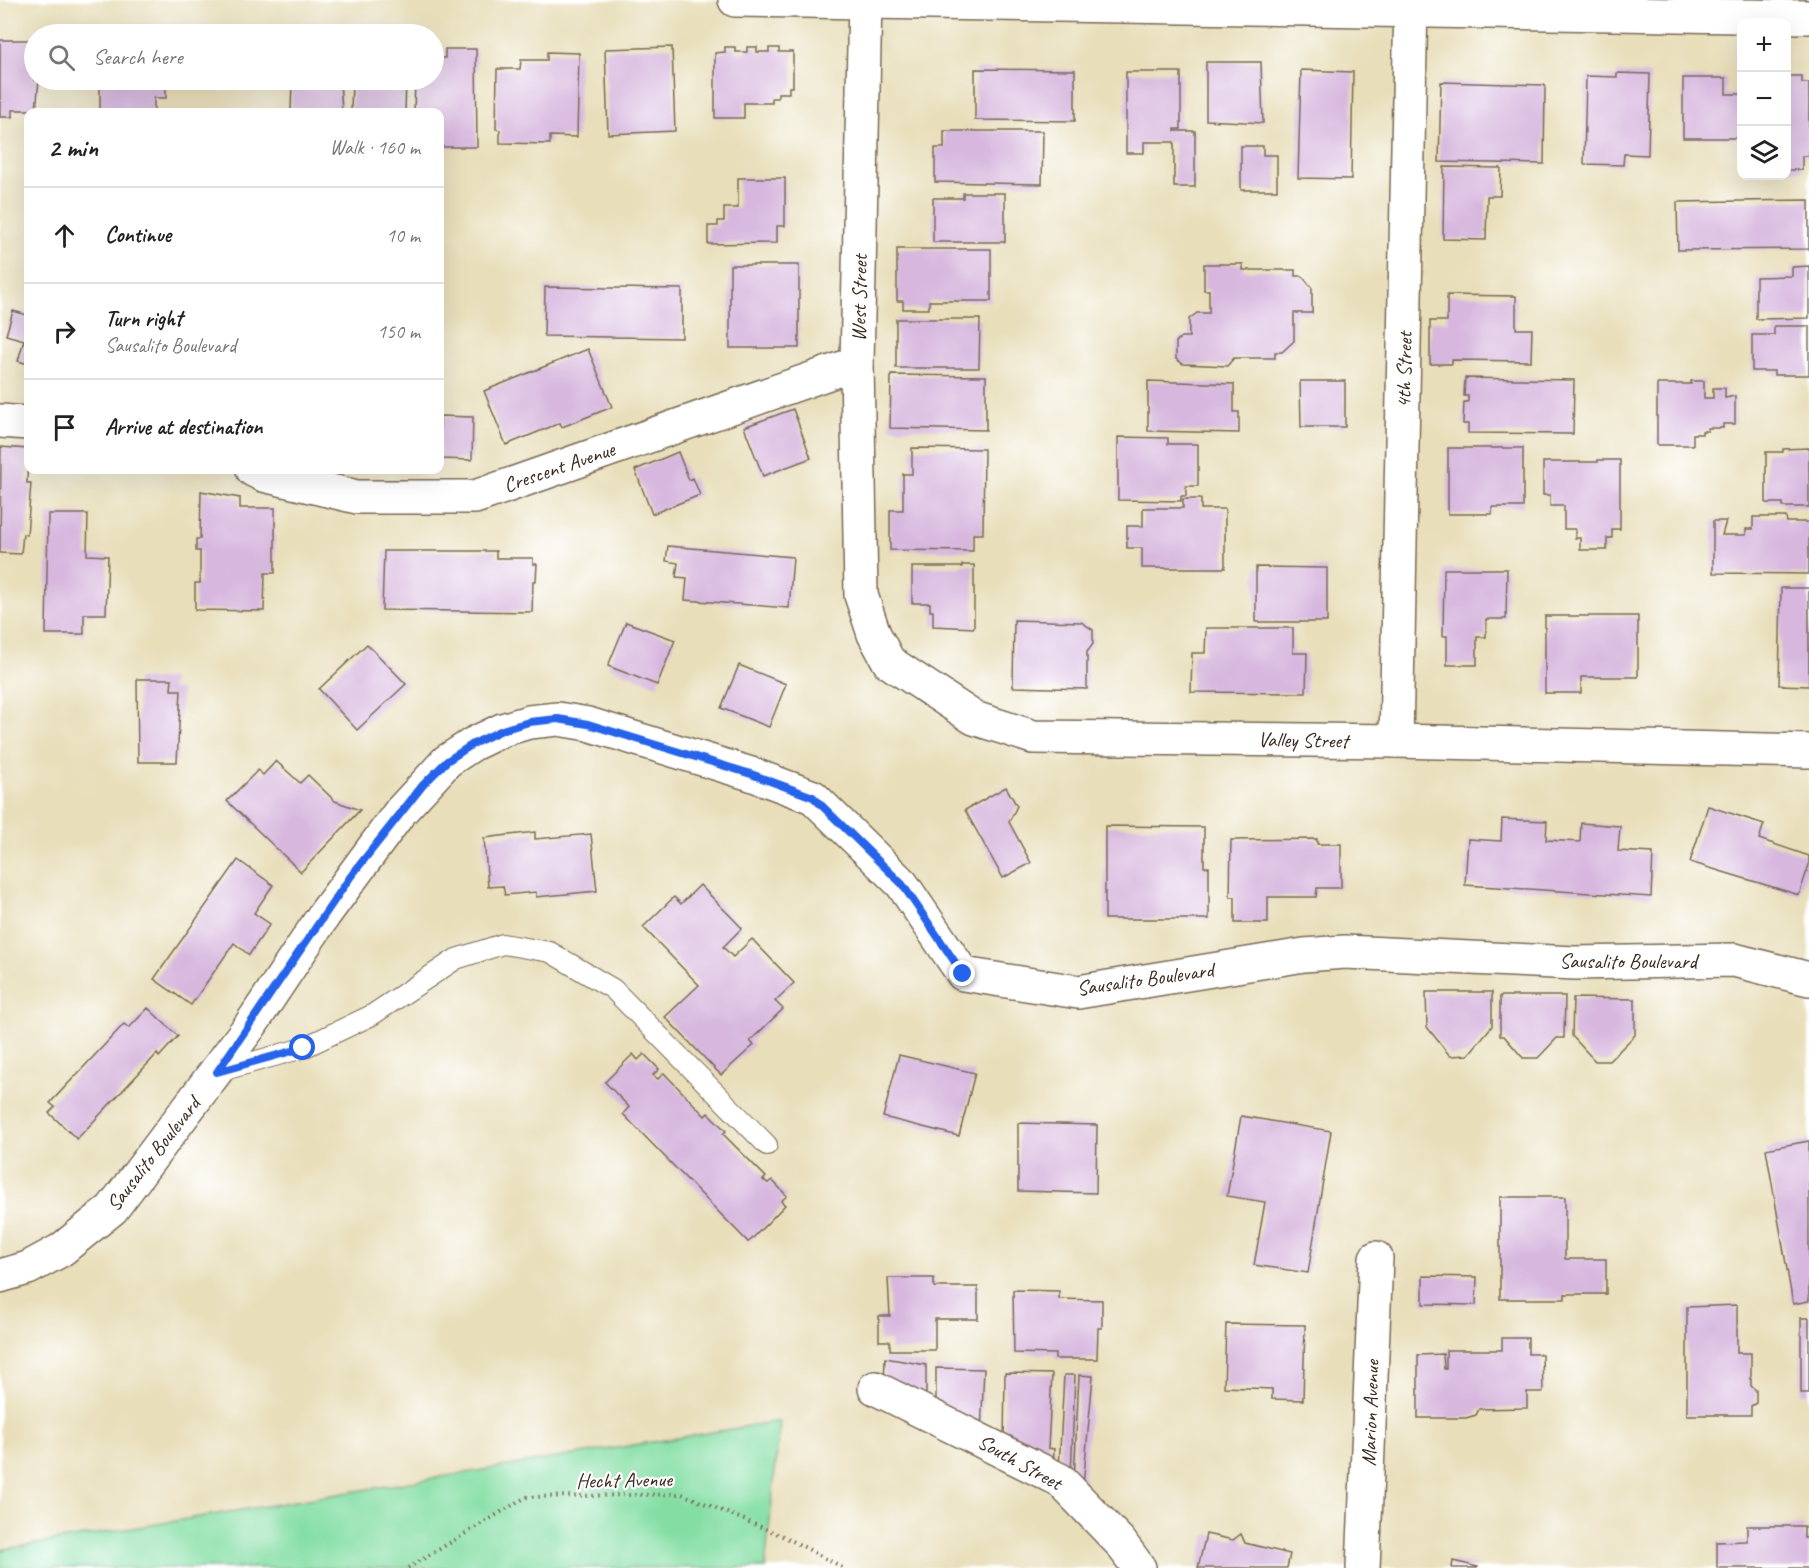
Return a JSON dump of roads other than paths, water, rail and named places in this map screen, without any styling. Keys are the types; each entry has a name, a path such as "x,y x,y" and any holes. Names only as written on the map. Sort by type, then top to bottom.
{"street":[{"path":"735,0 1411,5 1809,17"},
{"name":"West Street","path":"861,595 857,363 865,1"},
{"name":"4th Street","path":"1396,741 1411,5"},
{"name":"Crescent Avenue","path":"261,474 357,497 475,497 857,363"},
{"path":"0,421 24,423"},
{"name":"Valley Street","path":"861,595 874,634 889,662 974,718 1033,737 1396,741 1809,751"},
{"name":"Sausalito Boulevard","path":"0,1276 28,1268 61,1250 112,1209 217,1072 351,876 423,785 447,761 473,744 502,730 529,722 558,719 588,724 751,774 813,797 902,884 963,974 1078,992 1304,955 1345,952 1575,963 1734,960 1809,979"},
{"name":"Marion Avenue","path":"1363,1568 1376,1257"},
{"name":"South Street","path":"875,1388 1060,1480 1120,1542 1139,1568"}],"lane":[{"path":"217,1072 303,1048 372,1015 456,959 503,944 550,952 613,989 767,1145"}]}
